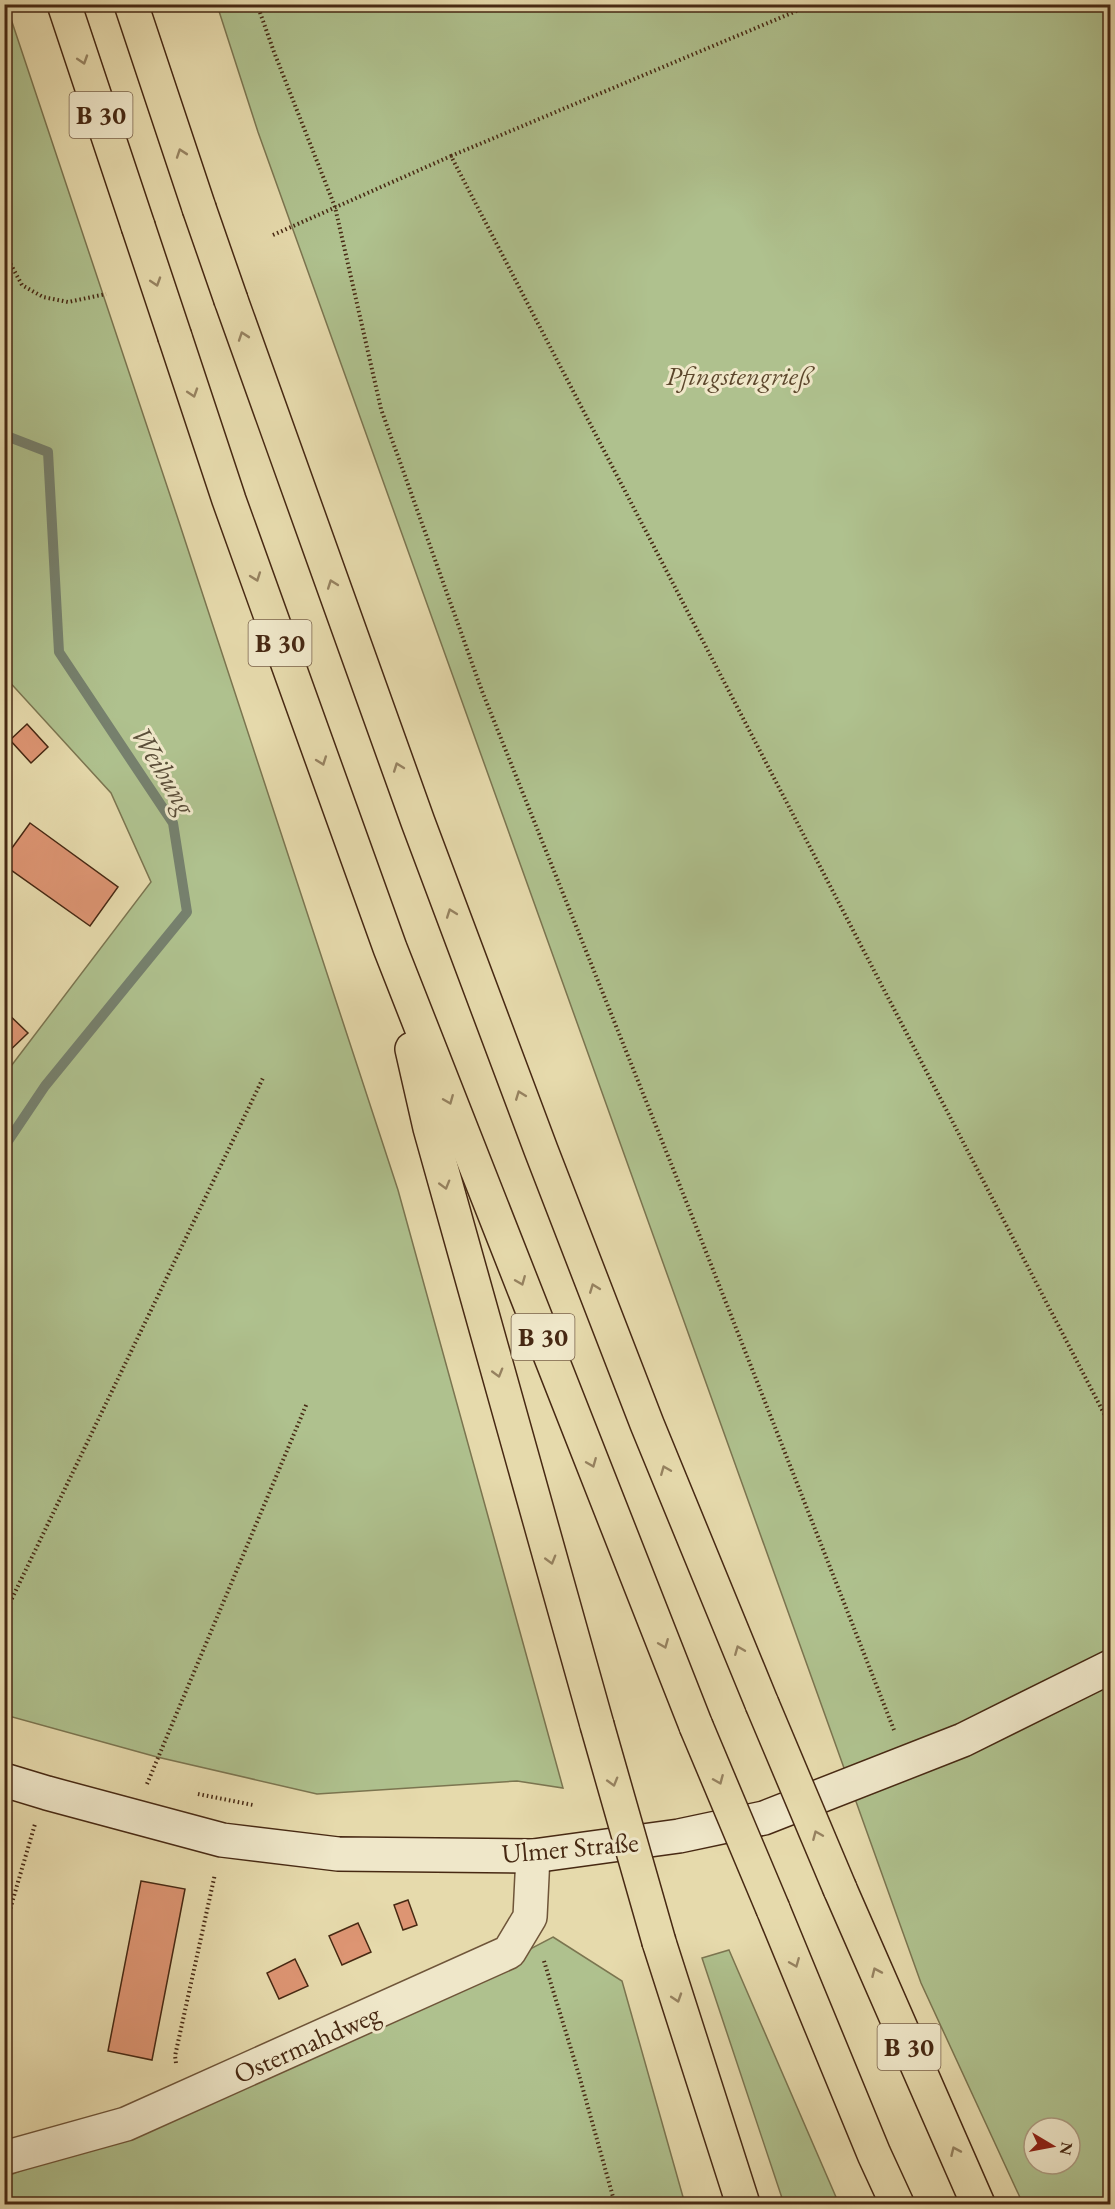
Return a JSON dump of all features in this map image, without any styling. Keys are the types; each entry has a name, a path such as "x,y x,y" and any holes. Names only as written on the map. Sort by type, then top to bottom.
{"highway":[{"name":"B 30","path":"64,4 232,512 390,948 696,1726 897,2205"},
{"name":"B 30","path":"130,4 231,300 418,822 647,1424 840,1889 978,2205"},
{"path":"390,948 430,1128 597,1725 659,1942 743,2205"}],"main road":[{"name":"Ulmer Straße","path":"4,1780 222,1840 338,1854 533,1856 680,1836 764,1818 963,1740 1110,1667"},
{"name":"Ostermahdweg","path":"4,2158 126,2124 510,1952 530,1917 533,1856"}],"path":[{"path":"257,4 335,207 381,409 482,692 688,1206 906,1763"},
{"path":"273,235 451,156 813,4"},
{"path":"451,156 1110,1425"},
{"path":"4,252 22,285 43,297 68,302 106,294"},
{"path":"4,1615 263,1078"},
{"path":"133,1815 307,1403"},
{"path":"136,1781 158,1786"},
{"path":"191,1793 258,1806"},
{"path":"4,1930 33,1835"},
{"path":"184,2099 177,2076 175,2056 215,1875"},
{"path":"530,1917 579,2075 615,2205"}],"green space":[{"path":"6,4 398,1190 563,1788 517,1781 317,1794 157,1757 5,1715 5,1074 151,882 111,793 5,677 4,5"},
{"name":"Pfingstengrieß","path":"217,5 1110,5 1110,2204 1023,2204 921,1983 258,132"},
{"path":"553,1937 622,1981 685,2204 5,2204 5,2177 185,2105 490,1970"},
{"path":"729,1950 839,2204 784,2204 702,1958"}],"building":[{"path":"27,724 48,747 31,763 10,740"},
{"path":"30,823 118,887 90,926 4,865 4,859"},
{"path":"4,1010 28,1033 4,1056"},
{"path":"141,1881 185,1889 152,2060 108,2051"},
{"path":"408,1900 417,1925 403,1930 394,1905"},
{"path":"358,1923 371,1952 342,1965 329,1936"},
{"path":"295,1959 308,1986 279,1999 267,1973"}],"waterway":[{"name":"Weihung","path":"4,435 48,452 59,652 173,823 187,912 45,1086 4,1147"}]}
